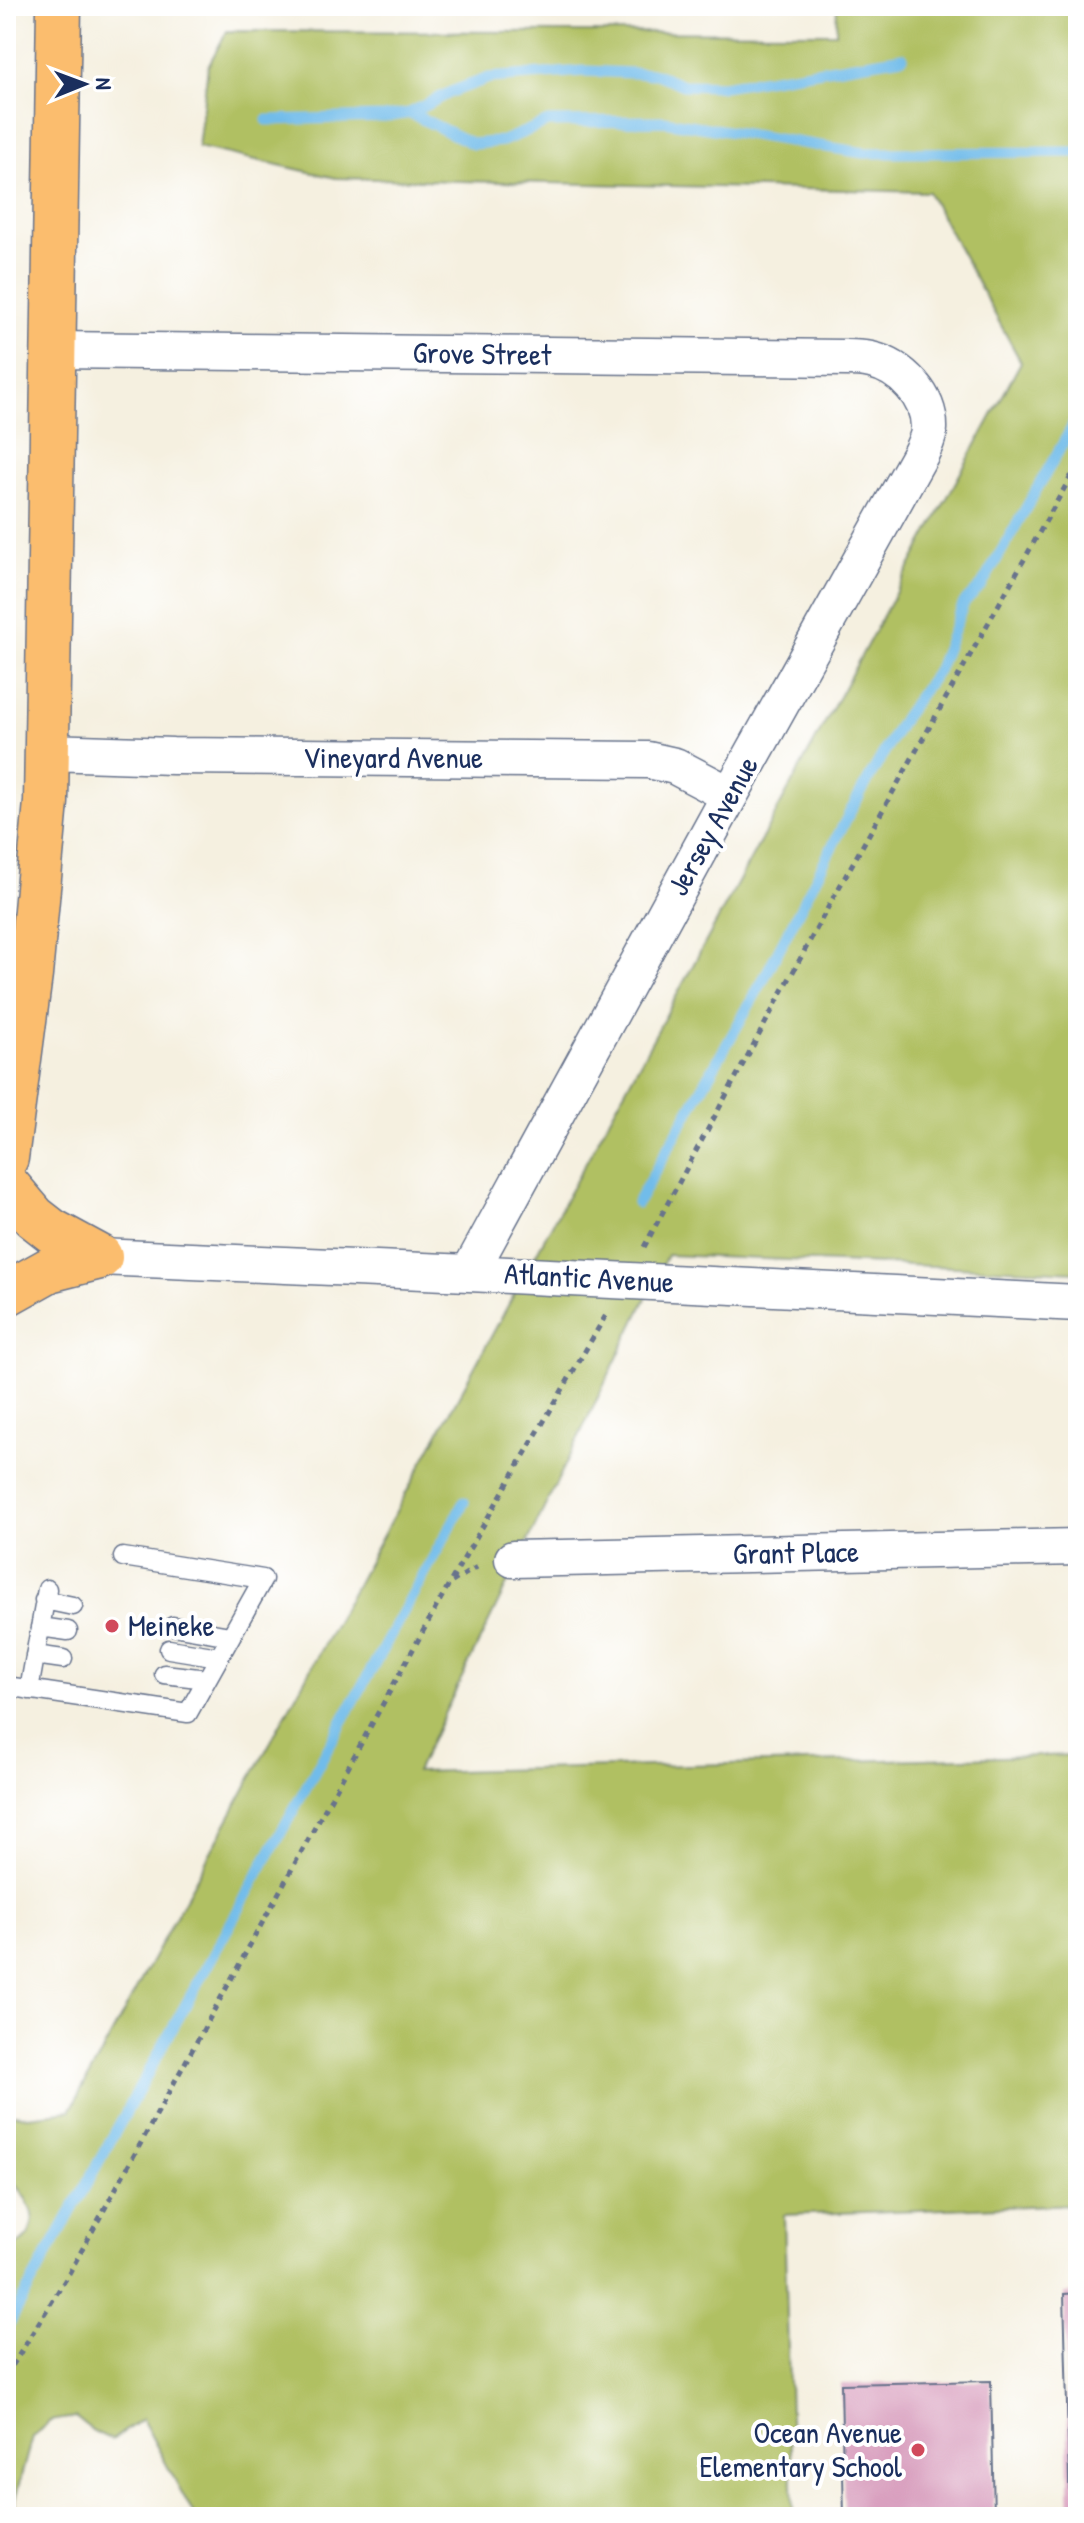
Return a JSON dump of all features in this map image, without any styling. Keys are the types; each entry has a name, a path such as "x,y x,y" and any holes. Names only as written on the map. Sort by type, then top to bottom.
{"highway":[{"path":"6,1158 30,975 46,802 59,6"},
{"path":"6,1184 34,1217 52,1231 100,1257"},
{"path":"6,1294 49,1270 100,1257"}],"street":[{"name":"Grove Street","path":"53,350 846,358 871,360 888,366 905,379"},
{"name":"Jersey Avenue","path":"469,1273 921,453 929,430 926,407 918,391 905,379"},
{"name":"Vineyard Avenue","path":"48,752 159,756 648,760 675,766 730,795"},
{"name":"Atlantic Avenue","path":"100,1257 1078,1303"},
{"name":"Grant Place","path":"513,1559 1078,1547"}],"lane":[{"path":"6,1686 188,1713 263,1579 123,1557"},
{"path":"29,1690 46,1594 73,1606"},
{"path":"173,1626 230,1636"},
{"path":"40,1627 68,1631"},
{"path":"169,1649 219,1657"},
{"path":"35,1655 63,1659"},
{"path":"164,1674 207,1679"}],"path":[{"path":"641,1253 832,900 1078,464"},
{"path":"6,2376 67,2277 493,1505 609,1309"}],"green space":[{"path":"837,6 1078,6 1078,1272 667,1255 416,1772 1078,1755 1078,2204 784,2215 793,2517 195,2517 142,2419 112,2440 75,2417 50,2421 32,2437 13,2517 6,2517 6,2254 28,2235 32,2216 27,2200 6,2174 6,2113 28,2116 70,2111 1021,362 928,192 336,178 198,147 208,66 227,31 836,33"}],"building":[{"path":"1078,2293 1078,2517 1070,2517 1064,2294"},
{"name":"Ocean Avenue Elementary School","path":"991,2381 994,2517 844,2517 841,2384"}],"waterway":[{"path":"410,113 451,92 489,78 585,71 656,74 683,85 723,86 903,57"},
{"path":"267,120 385,117 410,113 473,144 503,141 548,122 664,121 864,153 1078,152"},
{"path":"637,1203 761,984 850,812 904,717 938,669 964,603 982,585 1078,417"},
{"path":"10,2322 464,1502"}],"place":[{"name":"Meineke","path":"112,1626"},
{"name":"Ocean Avenue Elementary School","path":"918,2450"}]}
